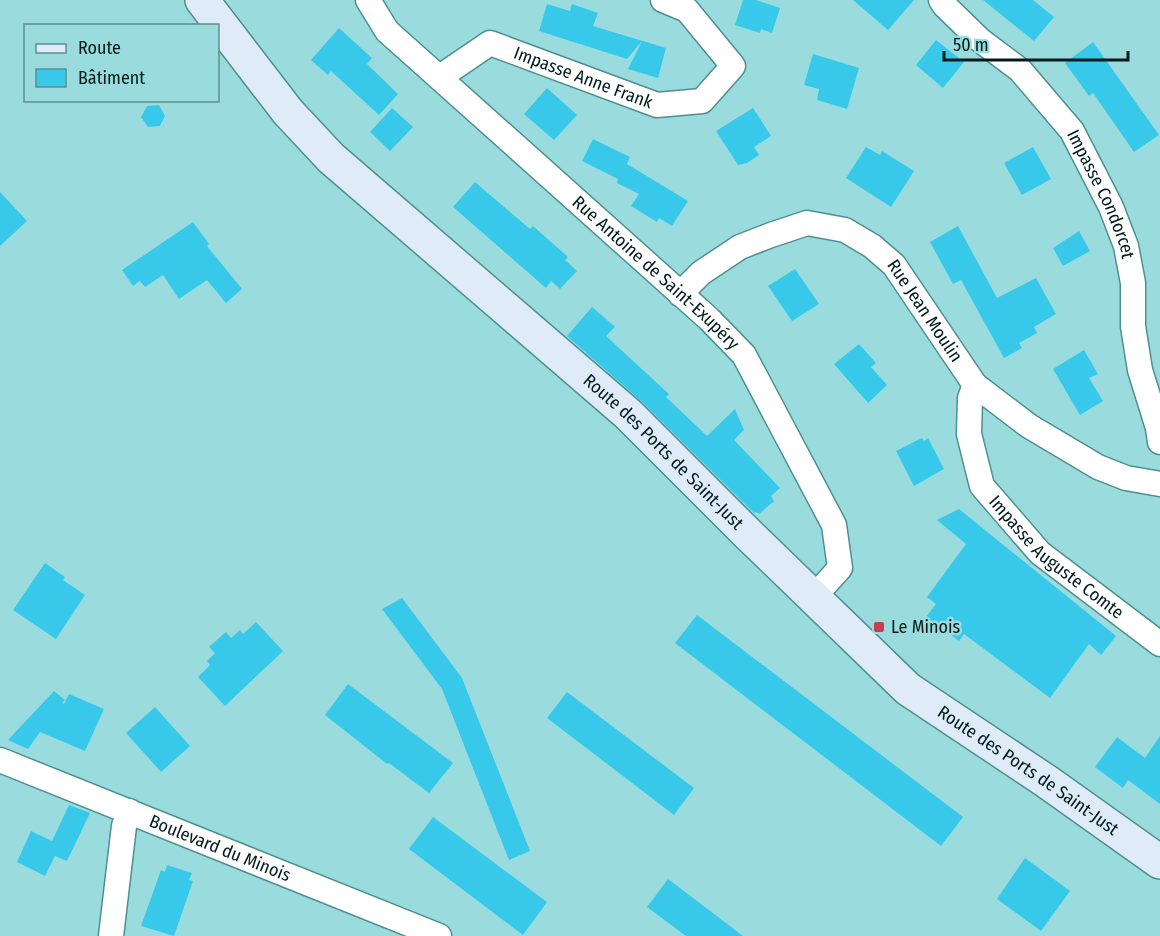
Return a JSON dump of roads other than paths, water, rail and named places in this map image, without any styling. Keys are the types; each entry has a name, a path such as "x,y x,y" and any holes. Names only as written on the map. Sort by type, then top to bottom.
{"main road":[{"name":"Route des Ports de Saint-Just","path":"202,0 288,112 331,158 628,414 908,689 1046,781 1160,862"}],"street":[{"name":"Rue Antoine de Saint-Exupéry","path":"368,0 387,31 709,319 744,355 834,525 840,568 813,598"},
{"name":"Impasse Anne Frank","path":"440,77 490,43 657,105 702,101 733,66 687,10 663,0"},
{"name":"Impasse Condorcet","path":"941,0 980,40 1020,70 1072,130 1111,207 1126,246 1133,283 1133,326 1150,370 1160,442"},
{"name":"Rue Jean Moulin","path":"680,294 700,273 740,247 807,223 845,230 872,246 894,265 975,386 1029,426 1098,467 1126,478 1160,484"},
{"name":"Impasse Auguste Comte","path":"975,386 970,398 969,434 982,486 1040,553 1160,644"},
{"name":"Boulevard du Minois","path":"0,760 424,933"},
{"path":"111,936 124,826 129,811"}],"place":[{"name":"Le Minois","path":"879,627"}]}
